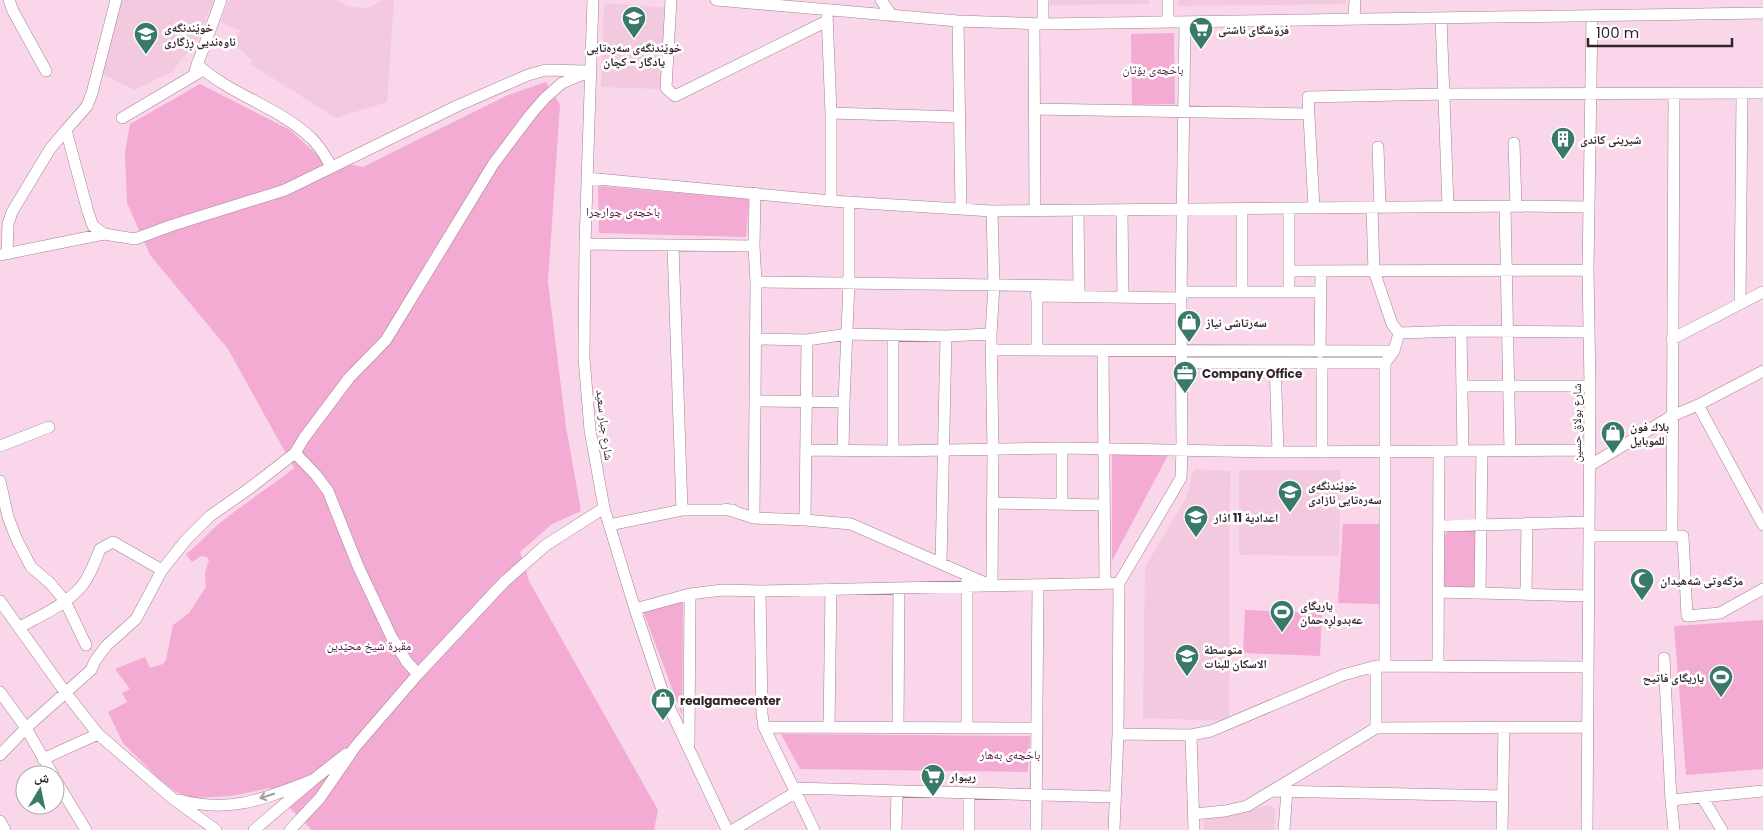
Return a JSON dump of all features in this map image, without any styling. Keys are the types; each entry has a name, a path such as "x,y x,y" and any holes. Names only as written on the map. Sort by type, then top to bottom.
{"street":[{"path":"9,0 13,11 46,71"},
{"path":"116,0 87,106 50,150 12,212 8,224 4,254 104,234 135,239 173,225 285,190 458,106 534,73 552,70 591,71"},
{"path":"122,118 193,76 200,67 221,0"},
{"name":"شارع جبار سعيد","path":"594,0 585,244 584,358 590,430 604,508 664,696 728,830"},
{"path":"671,0 666,88 675,96 827,16"},
{"path":"716,0 827,16 892,16 1039,24 1763,13"},
{"path":"881,0 892,16"},
{"path":"1035,210 1035,109 1039,24 1043,0"},
{"path":"1168,0 1168,22"},
{"path":"1354,19 1355,0"},
{"path":"827,16 831,113 831,201"},
{"name":"شارع بولاق حسين","path":"1587,830 1590,450 1588,270 1592,16"},
{"path":"1441,18 1448,206"},
{"path":"958,21 958,117 961,210"},
{"path":"1114,830 1118,734 1119,583 1181,478 1181,295 1185,22"},
{"path":"200,67 212,77 300,128 319,146 331,166"},
{"path":"0,755 26,728 91,670 106,646 136,619 162,570 186,540 210,516 295,453 349,378 386,340 470,201 515,134 554,90 570,79 591,71"},
{"path":"1314,208 1308,97 1444,94 1763,94"},
{"path":"1672,536 1674,94"},
{"path":"1740,304 1742,94"},
{"path":"1035,109 1308,114"},
{"path":"831,113 958,117"},
{"path":"66,130 93,226 104,234"},
{"path":"1510,451 1508,270 1514,143"},
{"path":"1378,147 1374,271 1392,324 1399,333"},
{"path":"587,178 831,201 992,211 1448,206 1589,207"},
{"path":"754,514 756,400 755,193"},
{"path":"843,451 848,334 849,202"},
{"path":"1289,208 1289,292"},
{"path":"1242,209 1242,292"},
{"path":"1122,210 1123,297"},
{"path":"992,211 994,285 991,334 993,449 992,586"},
{"path":"1078,211 1079,291"},
{"path":"585,244 754,246"},
{"path":"672,246 682,510"},
{"path":"1289,271 1588,270"},
{"path":"1321,271 1322,452"},
{"path":"756,282 994,285 1036,291 1079,291 1123,297 1242,292 1321,292"},
{"path":"1036,291 1037,350"},
{"path":"1672,339 1763,292"},
{"path":"1399,333 1462,331 1588,332"},
{"path":"1462,331 1463,451"},
{"path":"1376,728 1381,665 1386,452 1385,363 1394,351 1399,333"},
{"path":"756,339 807,340 848,334 946,336 991,334"},
{"path":"893,335 894,451"},
{"path":"941,564 946,336"},
{"path":"805,520 807,340"},
{"path":"991,350 1103,351 1275,363 1394,351"},
{"path":"1103,351 1105,584"},
{"path":"1182,357 1321,357 1385,363"},
{"path":"1275,363 1278,452"},
{"path":"1589,466 1672,416 1698,405 1763,371"},
{"path":"1462,386 1590,386"},
{"path":"756,400 844,402"},
{"path":"1698,405 1763,525"},
{"path":"0,446 49,427"},
{"path":"806,450 894,451 1062,448 1278,452 1590,450"},
{"path":"1062,448 1062,504"},
{"path":"1438,666 1439,451"},
{"path":"1480,593 1482,451"},
{"path":"295,453 328,491 358,566 392,638 407,662 418,674"},
{"path":"0,481 8,517 31,567 50,583 64,601 86,645"},
{"path":"992,503 1104,505"},
{"path":"290,830 320,798 355,747 418,674 517,570 546,545 604,508"},
{"path":"609,525 682,510 726,509 754,514 851,524 941,564 967,581"},
{"path":"1439,526 1589,522"},
{"path":"1526,593 1528,524"},
{"path":"1589,536 1683,536 1687,616 1720,613 1763,589"},
{"path":"20,628 64,601 81,587 91,572 100,549 113,542 162,570"},
{"path":"635,609 690,594 723,590 898,588 967,581 992,586 1119,583"},
{"path":"967,581 967,727"},
{"path":"1036,830 1038,584"},
{"path":"898,588 898,727"},
{"path":"829,727 831,589"},
{"path":"760,591 762,714 764,727 797,790 814,830"},
{"path":"1438,592 1589,596"},
{"path":"689,748 690,594"},
{"path":"0,601 65,692 98,734 172,798 216,830"},
{"path":"1664,658 1674,830"},
{"path":"1118,734 1191,735 1212,731 1343,675 1381,665 1588,667"},
{"path":"0,692 26,728 47,765"},
{"path":"764,727 1037,728"},
{"path":"1502,830 1504,727"},
{"path":"1194,814 1225,811 1247,806 1376,728 1588,727"},
{"path":"43,759 98,734"},
{"path":"1191,735 1194,830"},
{"path":"254,830 355,747"},
{"path":"172,798 202,806 231,805 270,796 313,780"},
{"path":"733,830 797,790 1114,797"},
{"path":"1671,800 1763,790"},
{"path":"896,830 898,791"},
{"path":"1272,791 1503,796"},
{"path":"1284,830 1287,791"},
{"path":"968,830 969,794"},
{"path":"65,795 86,830"},
{"path":"1702,797 1722,830"},
{"path":"0,821 5,830"}],"shaded area":[{"name":"خوێندنگەی ناوەندیی ڕزگاری","path":"120,0 214,0 199,37 172,72 134,90 102,74"},
{"path":"229,0 336,0 347,6 360,8 370,7 382,0 394,0 387,102 336,118 250,64 252,60 233,43 241,31 220,22"},
{"path":"1050,0 1149,0 1149,4 1050,5"},
{"path":"1178,0 1346,0 1346,4 1178,6"},
{"name":"خوێندنگەی سەرەتایی یادگار - کچان","path":"604,3 668,8 660,89 601,87"},
{"path":"1194,469 1230,471 1229,721 1143,718 1145,567 1186,498"},
{"name":"خوێندنگەی سەرەتایی ئازادی","path":"1239,470 1341,470 1339,556 1239,555"},
{"path":"1268,805 1272,806 1275,810 1274,830 1204,830 1204,819 1239,814"}],"green space":[{"name":"باخچەی بۆتان","path":"1174,33 1175,104 1132,105 1131,34"},
{"name":"مقبرة شيخ محێدین","path":"546,82 560,105 548,282 566,427 581,511 552,524 520,552 529,581 658,810 654,830 312,830 270,788 232,796 193,798 176,792 160,780 123,743 108,712 127,702 122,693 130,689 115,669 145,657 150,668 163,664 166,660 173,625 189,613 206,587 205,573 209,560 207,557 201,556 192,562 186,554 221,522 294,468 228,349 150,255 127,203 125,153 130,124 200,84 290,130 322,159 363,167 508,95"},
{"name":"باخچەی چوارچرا","path":"598,186 749,199 746,237 599,233"},
{"path":"1112,455 1168,455 1112,561"},
{"path":"1343,524 1382,524 1380,604 1338,603"},
{"path":"1476,528 1474,587 1444,587 1445,535 1450,529"},
{"path":"683,602 682,715 643,611"},
{"name":"یاریگای عەبدولڕەحمان","path":"1245,610 1322,613 1320,656 1243,653"},
{"name":"یاریگای فاتیح","path":"1763,620 1763,769 1686,775 1674,626"},
{"name":"باخچەی بەهار","path":"781,734 1030,736 1028,772 800,769"}],"place":[{"name":"خوێندنگەی سەرەتایی یادگار - کچان","path":"634,39"},
{"name":"فرۆشگای ئاشتی","path":"1201,50"},
{"name":"خوێندنگەی ناوەندیی ڕزگاری","path":"146,55"},
{"name":"شیرینی کاندی","path":"1563,160"},
{"name":"سەرتاشی نیاز","path":"1189,343"},
{"name":"Company Office","path":"1185,394"},
{"name":"بلاك فون للموبايل","path":"1613,454"},
{"name":"خوێندنگەی سەرەتایی ئازادی","path":"1290,513"},
{"name":"اعدادية 11 اذار","path":"1196,538"},
{"name":"مزگەوتی شەهیدان","path":"1642,601"},
{"name":"یاریگای عەبدولڕەحمان","path":"1282,633"},
{"name":"متوسطة الاسكان للبنات","path":"1187,677"},
{"name":"یاریگای فاتیح","path":"1721,698"},
{"name":"realgamecenter","path":"663,721"},
{"name":"ريبوار","path":"933,797"}]}
